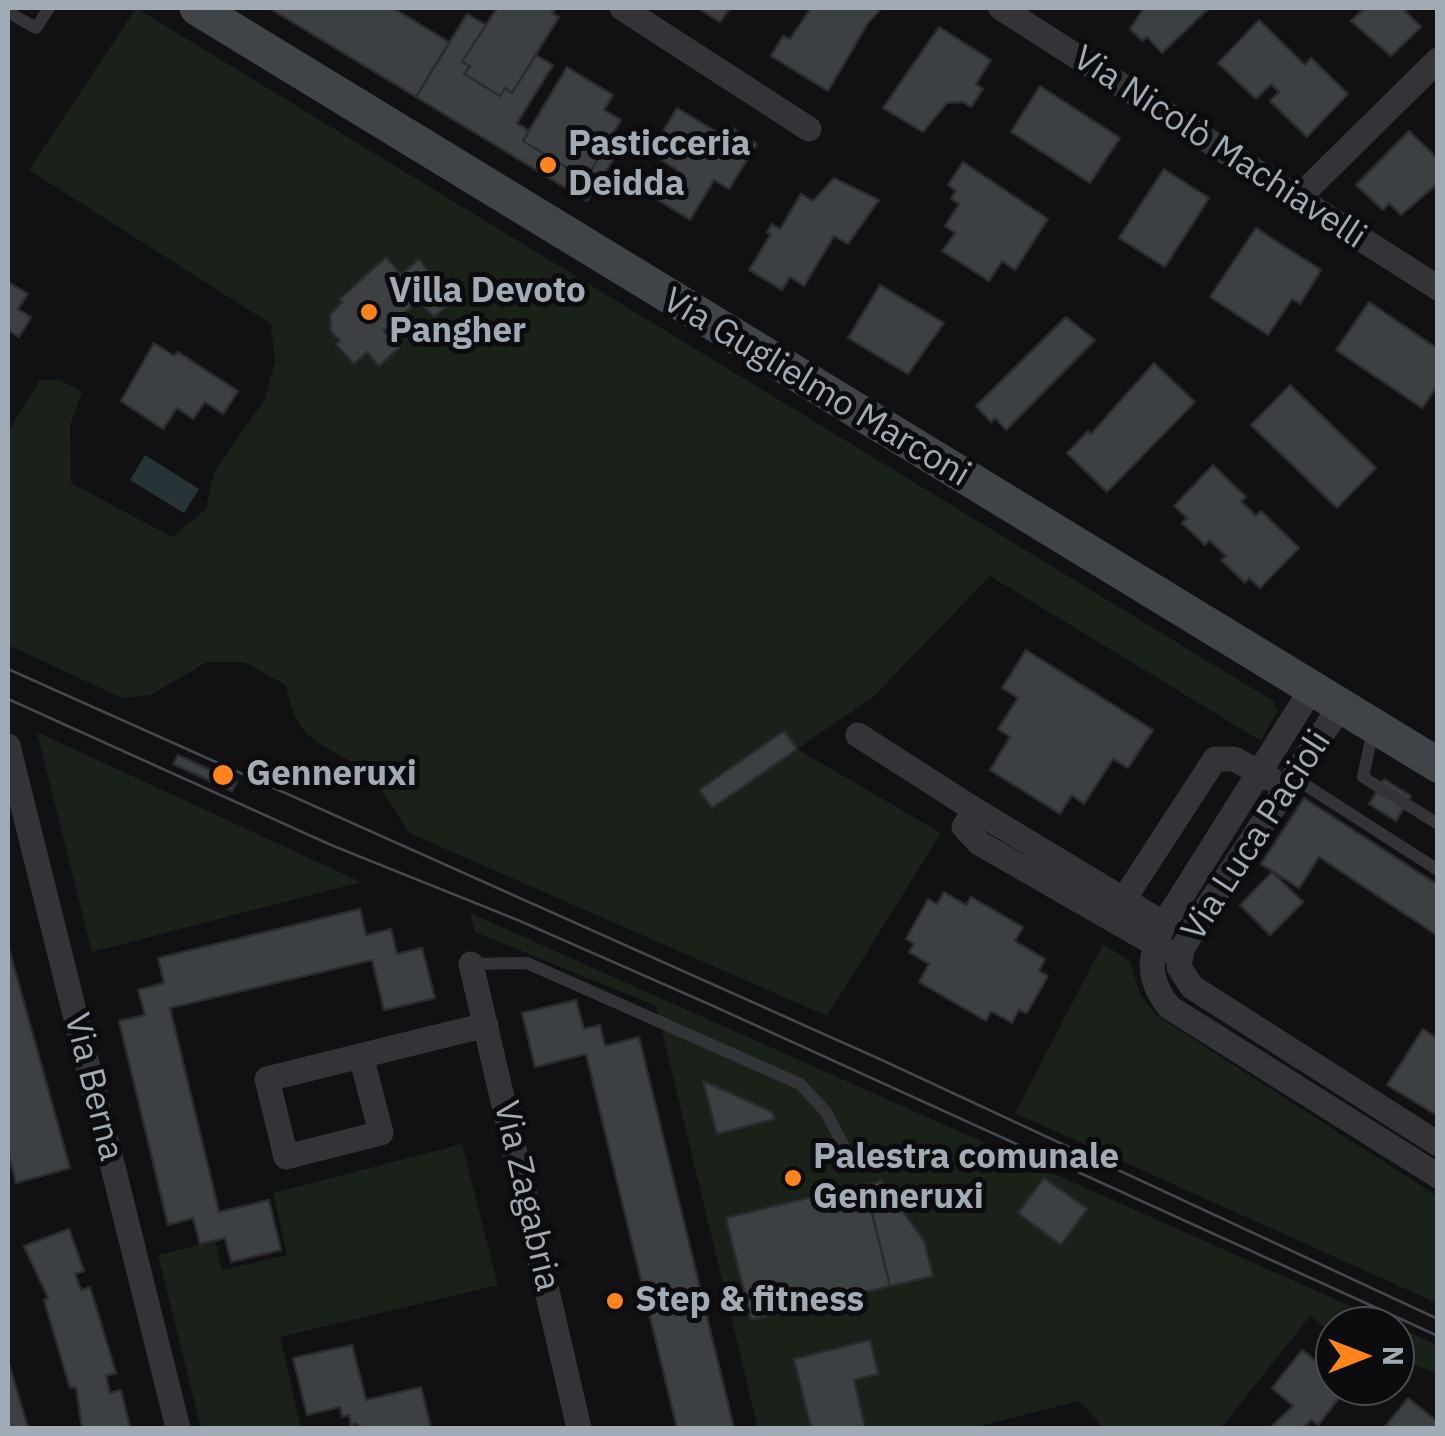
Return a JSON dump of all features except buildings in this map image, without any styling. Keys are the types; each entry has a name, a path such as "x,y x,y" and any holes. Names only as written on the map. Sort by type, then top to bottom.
{"main road":[{"name":"Via Guglielmo Marconi","path":"196,8 1438,765"}],"street":[{"path":"622,8 809,129"},
{"name":"Via Nicolò Machiavelli","path":"1001,8 1438,288"},
{"path":"1298,198 1438,60"},
{"name":"Via Luca Pacioli","path":"1156,942 1260,772 1325,699"},
{"name":"Via Luca Pacioli","path":"1180,961 1204,912 1290,782 1325,699"},
{"name":"Via Luca Pacioli","path":"858,736 1124,899 1156,942"},
{"name":"Via Berna","path":"8,746 178,1428"},
{"name":"Via Luca Pacioli","path":"1124,899 1207,766 1224,756 1260,772"},
{"path":"1260,772 1290,782"},
{"name":"Via Luca Pacioli","path":"975,810 964,826 980,844 1156,942"},
{"path":"1156,942 1180,961 1192,988 1438,1144"},
{"path":"1156,942 1154,988 1169,1007 1438,1176"},
{"name":"Via Zagabria","path":"471,964 579,1428"},
{"path":"361,1056 380,1133 286,1157 267,1079 486,1025"},
{"path":"1350,1121 1365,1097"}],"lane":[{"path":"8,12 36,28 48,8"},
{"path":"1373,727 1363,777 1438,824"},
{"path":"1290,782 1438,870"},
{"path":"471,964 527,963 800,1084 826,1112 856,1167"}],"shaded area":[{"path":"136,8 1273,701 1277,711 1261,741 990,576 872,698 797,749 941,833 827,1016 409,833 373,780 310,737 300,725 286,685 244,662 207,662 151,695 122,698 8,645 8,432 40,380 60,380 82,392 70,426 71,483 172,537 206,509 214,472 265,399 275,362 271,324 29,170"},
{"path":"145,455 199,489 184,513 130,480"},
{"path":"37,732 361,882 92,952"},
{"path":"470,913 1350,1306 1315,1306 1315,1320 1310,1316 1221,1428 1104,1428 1079,1401 972,1428 758,1428 656,1006 475,932"},
{"path":"1103,944 1130,961 1139,992 1156,1015 1437,1196 1437,1303 1015,1113"},
{"path":"462,1144 498,1285 280,1337 301,1428 201,1428 158,1255 215,1241 222,1270 287,1255 273,1193"},
{"path":"1415,1335 1437,1345 1437,1373 1415,1366"}],"tram line":[{"path":"8,669 884,1061 1438,1319"},
{"path":"8,699 331,845 520,921 711,1005 1438,1336"}],"place":[{"name":"Pasticceria Deidda","path":"548,165"},
{"name":"Villa Devoto Pangher","path":"369,312"},
{"name":"Genneruxi","path":"223,775"},
{"name":"Palestra comunale Genneruxi","path":"793,1178"},
{"name":"Step & fitness","path":"615,1301"}]}
